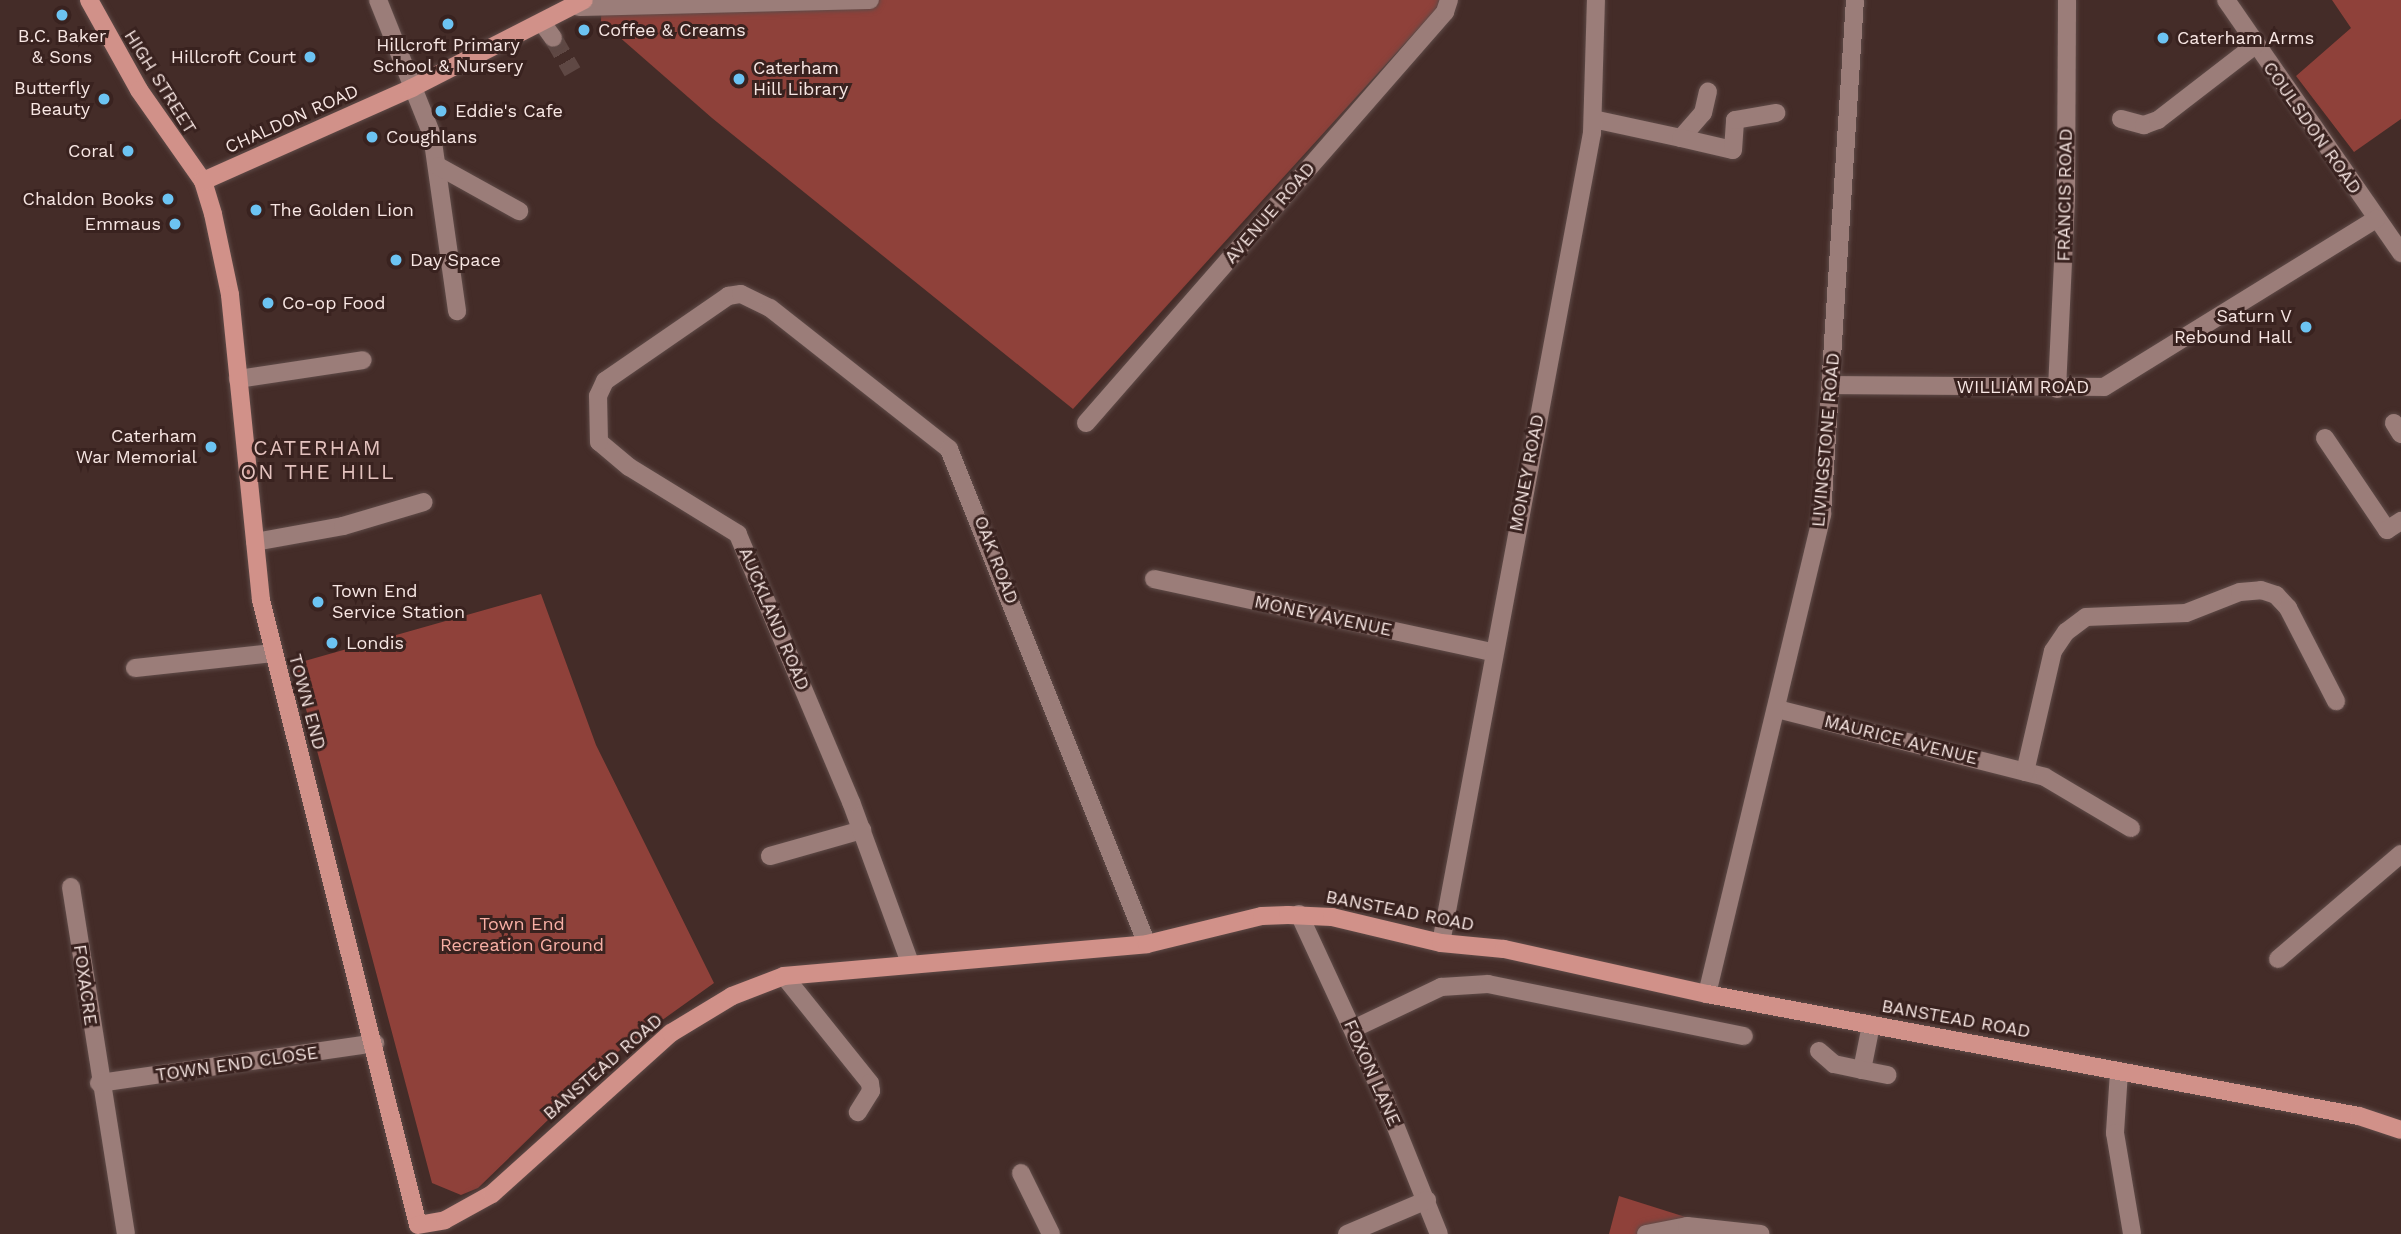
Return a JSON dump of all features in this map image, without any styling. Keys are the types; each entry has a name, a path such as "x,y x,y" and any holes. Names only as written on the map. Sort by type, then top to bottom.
{"main road":[{"name":"HIGH STREET","path":"89,0 139,90 203,181"},
{"name":"CHALDON ROAD","path":"203,181 548,31 581,3"},
{"name":"TOWN END","path":"203,181 223,255 255,542 272,653 375,1043 419,1229"},
{"name":"BANSTEAD ROAD","path":"419,1229 457,1215 492,1194 671,1033 732,996 784,976 1147,944 1262,916 1299,914 1332,917 1441,943 1504,949 1707,994 2359,1116 2401,1129"}],"street":[{"path":"378,0 432,135 457,311"},
{"path":"581,3 870,0"},
{"name":"AVENUE ROAD","path":"1086,422 1445,12 1448,0"},
{"name":"MONEY ROAD","path":"1441,943 1593,120 1595,0"},
{"name":"LIVINGSTONE ROAD","path":"1707,994 1822,513 1855,0"},
{"name":"FRANCIS ROAD","path":"2057,389 2066,195 2067,0"},
{"name":"COULSDON ROAD","path":"2226,0 2401,253"},
{"path":"2121,119 2144,125 2158,120 2255,45"},
{"path":"1681,138 1703,113 1708,92"},
{"path":"1593,120 1733,149 1735,120 1776,113"},
{"path":"438,166 519,211"},
{"name":"WILLIAM ROAD","path":"1832,385 2057,389 2104,387 2128,376 2376,219"},
{"name":"OAK ROAD","path":"713,306 728,296 754,298 950,449 1147,944"},
{"name":"AUCKLAND ROAD","path":"713,306 605,381 598,396 599,442 629,467 738,534 862,830 910,963"},
{"path":"238,379 363,360"},
{"path":"2325,438 2386,530 2401,520"},
{"path":"255,542 343,526 424,502"},
{"name":"MONEY AVENUE","path":"1154,579 1493,652"},
{"path":"2025,772 2053,651 2066,632 2086,617 2186,613 2240,592 2261,590 2276,595 2288,608 2336,701"},
{"path":"135,668 272,653"},
{"name":"MAURICE AVENUE","path":"1777,709 2045,777 2131,828"},
{"path":"770,856 862,830"},
{"path":"2278,959 2401,854"},
{"name":"FOXACRE","path":"71,887 99,1083 126,1234"},
{"name":"FOXON LANE","path":"1299,914 1353,1029 1439,1234"},
{"path":"784,976 870,1083 871,1091 858,1112"},
{"path":"1353,1029 1441,987 1488,984 1744,1036"},
{"path":"1862,1070 1871,1024"},
{"name":"TOWN END CLOSE","path":"99,1083 375,1043"},
{"path":"1819,1051 1834,1064 1888,1075"},
{"path":"2119,1072 2115,1133 2132,1234"},
{"path":"1021,1173 1051,1234"},
{"path":"1347,1234 1427,1200"},
{"path":"1646,1234 1687,1226 1761,1234"}],"green space":[{"path":"602,0 1439,0 1438,7 1073,409 712,118 601,21"},
{"path":"2332,0 2401,0 2401,119 2354,152 2296,76 2351,28"},
{"name":"Town End Recreation Ground","path":"541,594 596,745 714,983 619,1051 478,1188 461,1195 432,1183 294,664"},
{"path":"1619,1196 1714,1226 1761,1234 1609,1234"}],"tunnel":[{"path":"553,38 573,72"}],"place":[{"name":"B.C. Baker & Sons","path":"62,15"},
{"name":"Hillcroft Primary School & Nursery","path":"448,24"},
{"name":"Coffee & Creams","path":"584,30"},
{"name":"Caterham Arms","path":"2163,38"},
{"name":"Hillcroft Court","path":"310,57"},
{"name":"Caterham Hill Library","path":"739,79"},
{"name":"Butterfly Beauty","path":"104,99"},
{"name":"Eddie's Cafe","path":"441,111"},
{"name":"Coughlans","path":"372,137"},
{"name":"Coral","path":"128,151"},
{"name":"Chaldon Books","path":"168,199"},
{"name":"The Golden Lion","path":"256,210"},
{"name":"Emmaus","path":"175,224"},
{"name":"Day Space","path":"396,260"},
{"name":"Co-op Food","path":"268,303"},
{"name":"Saturn V Rebound Hall","path":"2306,327"},
{"name":"Caterham War Memorial","path":"211,447"},
{"name":"Town End Service Station","path":"318,602"},
{"name":"Londis","path":"332,643"}],"district":[{"name":"CATERHAM ON THE HILL","path":"318,460"}]}
